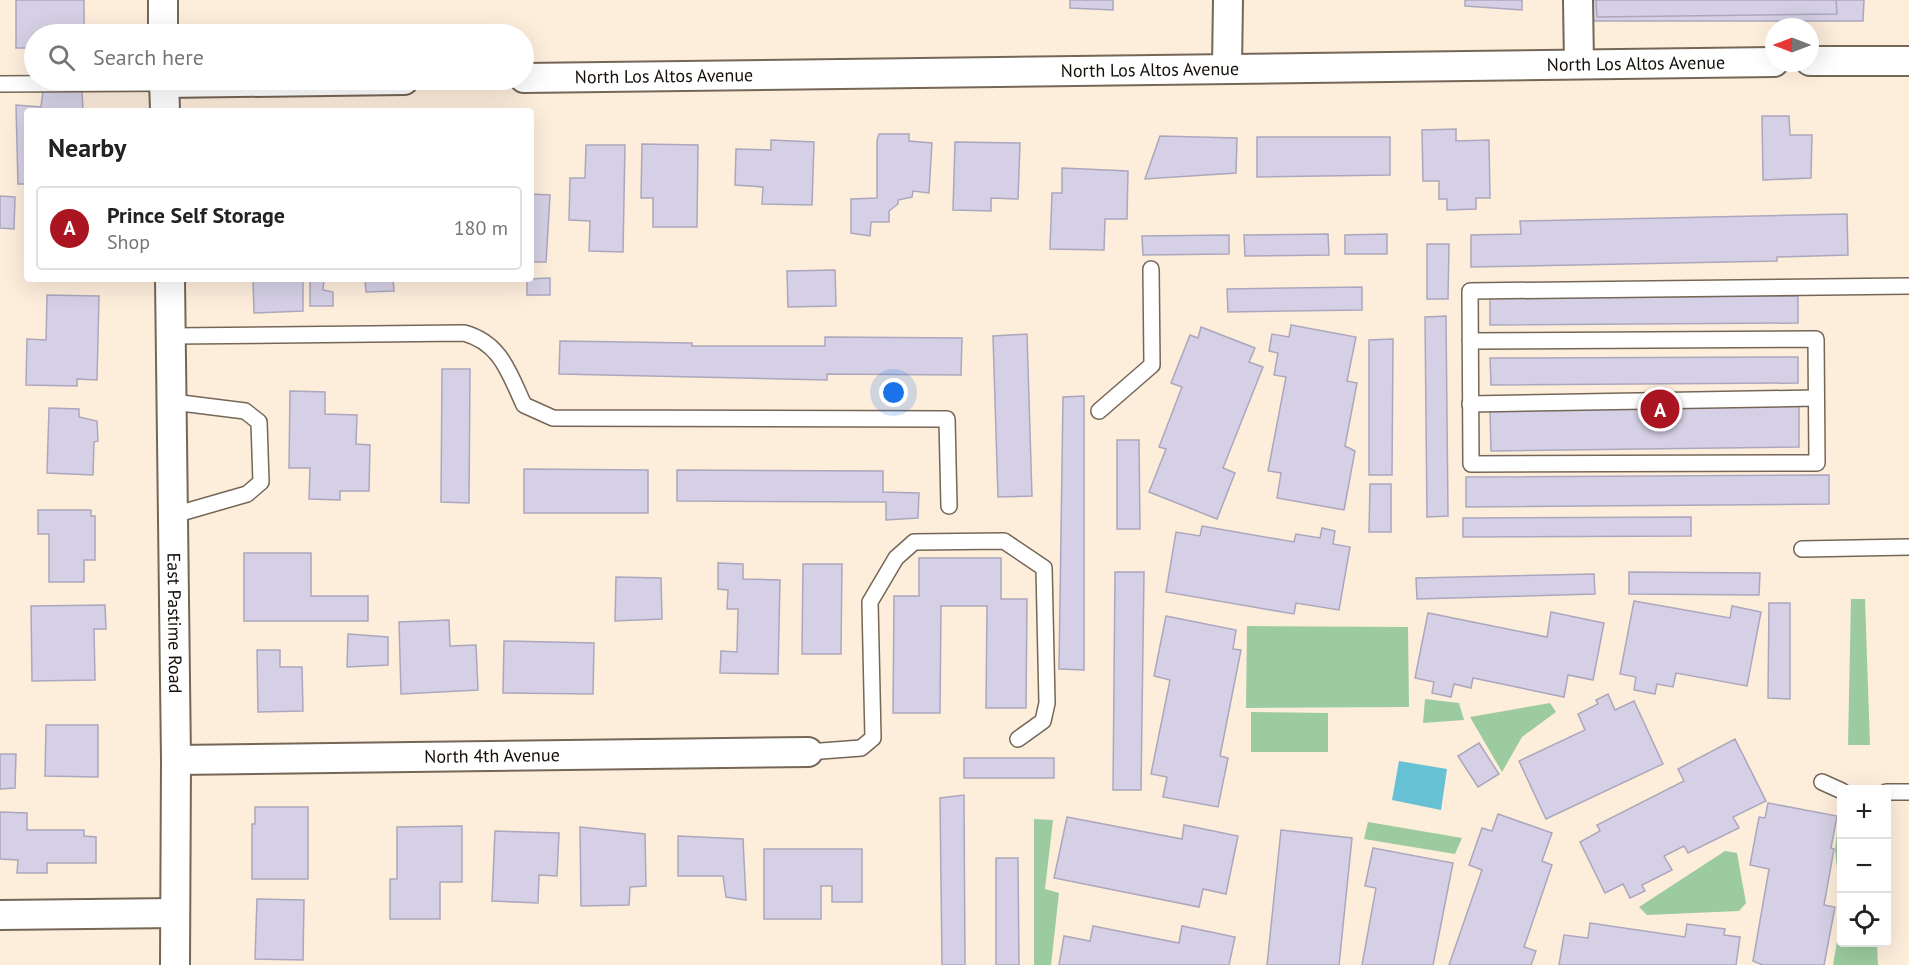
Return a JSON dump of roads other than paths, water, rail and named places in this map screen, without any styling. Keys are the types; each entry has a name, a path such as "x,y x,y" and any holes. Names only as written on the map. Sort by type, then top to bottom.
{"street":[{"path":"163,0 163,24"},
{"path":"1227,67 1228,0"},
{"path":"1578,0 1579,64"},
{"name":"North Los Altos Avenue","path":"534,78 1227,67 1765,62"},
{"path":"1819,62 1909,62"},
{"path":"164,91 186,90"},
{"name":"East Pastime Road","path":"170,282 176,760 175,965"},
{"name":"North 4th Avenue","path":"176,760 808,752"},
{"path":"0,915 174,913"}],"lane":[{"path":"0,84 24,85"},
{"path":"141,90 164,91"},
{"path":"1099,411 1152,365 1151,269"},
{"path":"1470,341 1816,339 1817,463 1471,464 1470,404 1470,341 1470,291 1909,286"},
{"path":"172,336 464,333 485,341 502,358 524,405 553,418 947,419 949,506"},
{"path":"1470,404 1816,398"},
{"path":"173,402 245,411 259,422 261,482 247,494 174,515"},
{"path":"808,752 861,748 873,738 870,602 896,558 914,542 1004,541 1044,568 1047,703 1043,721 1018,739"},
{"path":"1802,549 1909,547"},
{"path":"1822,782 1837,788"},
{"path":"1891,792 1909,792"}],"water":[{"path":"1399,761 1447,769 1441,810 1392,800"}],"place":[{"name":"Prince Self Storage","path":"1660,409"}]}
